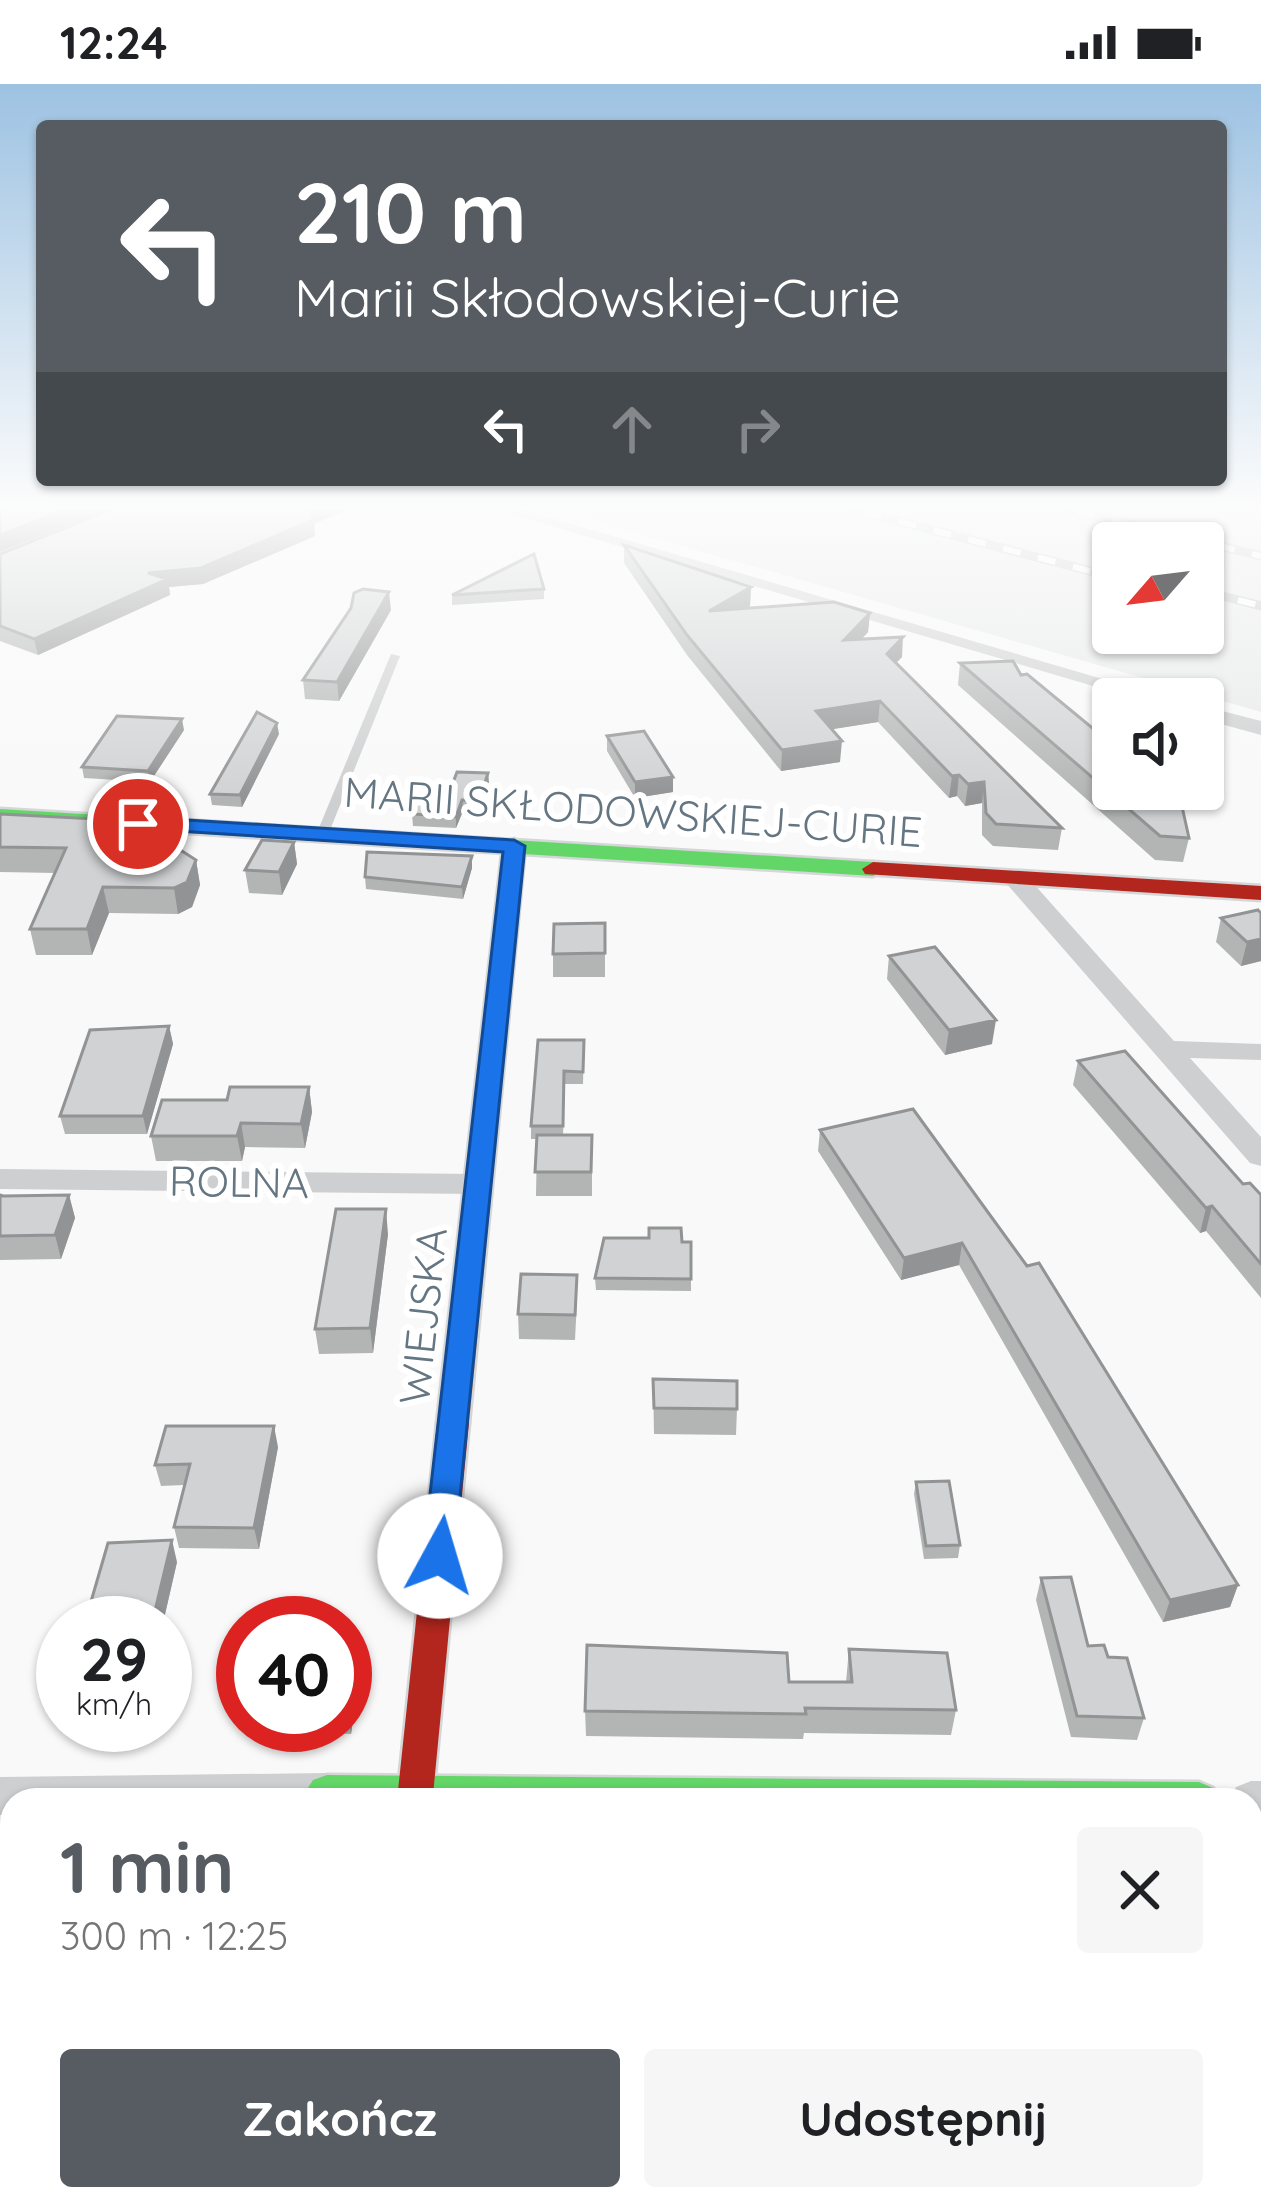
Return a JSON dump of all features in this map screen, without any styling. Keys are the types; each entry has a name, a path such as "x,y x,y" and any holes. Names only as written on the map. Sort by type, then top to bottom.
{"street":[{"path":"825,602 1092,679"},
{"path":"1224,718 1261,728"},
{"name":"MARII SKŁODOWSKIEJ-CURIE","path":"0,814 1261,893"},
{"name":"WIEJSKA","path":"415,1788 514,846"},
{"path":"1015,878 1261,1156"},
{"path":"1168,1049 1261,1052"},
{"name":"ROLNA","path":"0,1179 478,1184"}],"lane":[{"path":"322,835 395,656"}],"shaded area":[{"path":"878,602 1092,602 1092,654 1224,654 1224,602 1261,602 1261,712 1224,701 1224,678 1142,678"}],"building":[{"path":"0,602 116,602 34,639 0,626"},
{"path":"352,602 383,602 337,682 303,680"},
{"path":"664,602 724,602 709,611 835,602 870,613 844,640 903,637 887,654 1062,828 996,824 986,813 984,782 968,784 959,775 952,776 880,701 816,711 842,741 782,750"},
{"path":"1013,661 1021,675 1027,674 1092,728 1092,777 960,663"},
{"path":"257,712 277,723 240,795 210,794"},
{"path":"117,716 182,719 148,771 82,767"},
{"path":"644,731 673,777 635,782 607,736"},
{"path":"457,772 488,773 479,801 462,800 456,817 412,814 418,796 447,798"},
{"path":"1130,810 1183,810 1189,838 1160,836"},
{"path":"0,814 116,820 107,834 147,834 143,847 167,847 166,852 182,851 196,860 187,882 174,888 103,887 87,929 30,929 66,848 0,847"},
{"path":"262,840 294,842 279,872 245,870"},
{"path":"367,852 472,856 462,887 365,877"},
{"path":"1258,910 1261,939 1247,942 1221,918"},
{"path":"605,923 605,953 553,954 554,924"},
{"path":"935,947 996,1020 949,1030 889,956"},
{"path":"169,1026 143,1116 60,1116 90,1030"},
{"path":"538,1040 584,1040 583,1072 564,1071 563,1126 531,1126"},
{"path":"1125,1051 1243,1184 1250,1183 1261,1195 1261,1264 1078,1061"},
{"path":"230,1087 309,1087 301,1124 241,1123 237,1136 151,1136 162,1100 227,1100"},
{"path":"913,1109 1027,1266 1039,1263 1238,1585 1170,1600 962,1243 904,1258 820,1130"},
{"path":"537,1135 592,1135 591,1172 535,1172"},
{"path":"0,1195 69,1195 55,1235 0,1236"},
{"path":"336,1209 386,1209 370,1328 315,1329"},
{"path":"649,1228 681,1228 682,1242 691,1242 691,1279 595,1278 604,1238 649,1238"},
{"path":"521,1274 577,1275 575,1315 518,1314"},
{"path":"653,1379 737,1381 737,1409 654,1408"},
{"path":"166,1426 274,1426 254,1528 174,1527 190,1464 155,1465"},
{"path":"949,1481 960,1545 926,1546 916,1482"},
{"path":"172,1540 159,1596 93,1596 108,1543"},
{"path":"1071,1577 1088,1646 1104,1645 1108,1657 1127,1658 1144,1718 1077,1716 1041,1578"},
{"path":"587,1645 787,1653 789,1682 852,1682 849,1649 947,1653 956,1710 585,1711"}],"railway":[{"path":"1246,602 1261,606"}],"traffic: fast":[{"path":"0,815 873,869"}],"traffic: slow":[{"path":"453,1423 514,846"}],"traffic: jam":[{"path":"873,869 1261,893"},
{"path":"415,1788 453,1423"}],"route":[{"path":"138,824 514,846 440,1556"}]}
